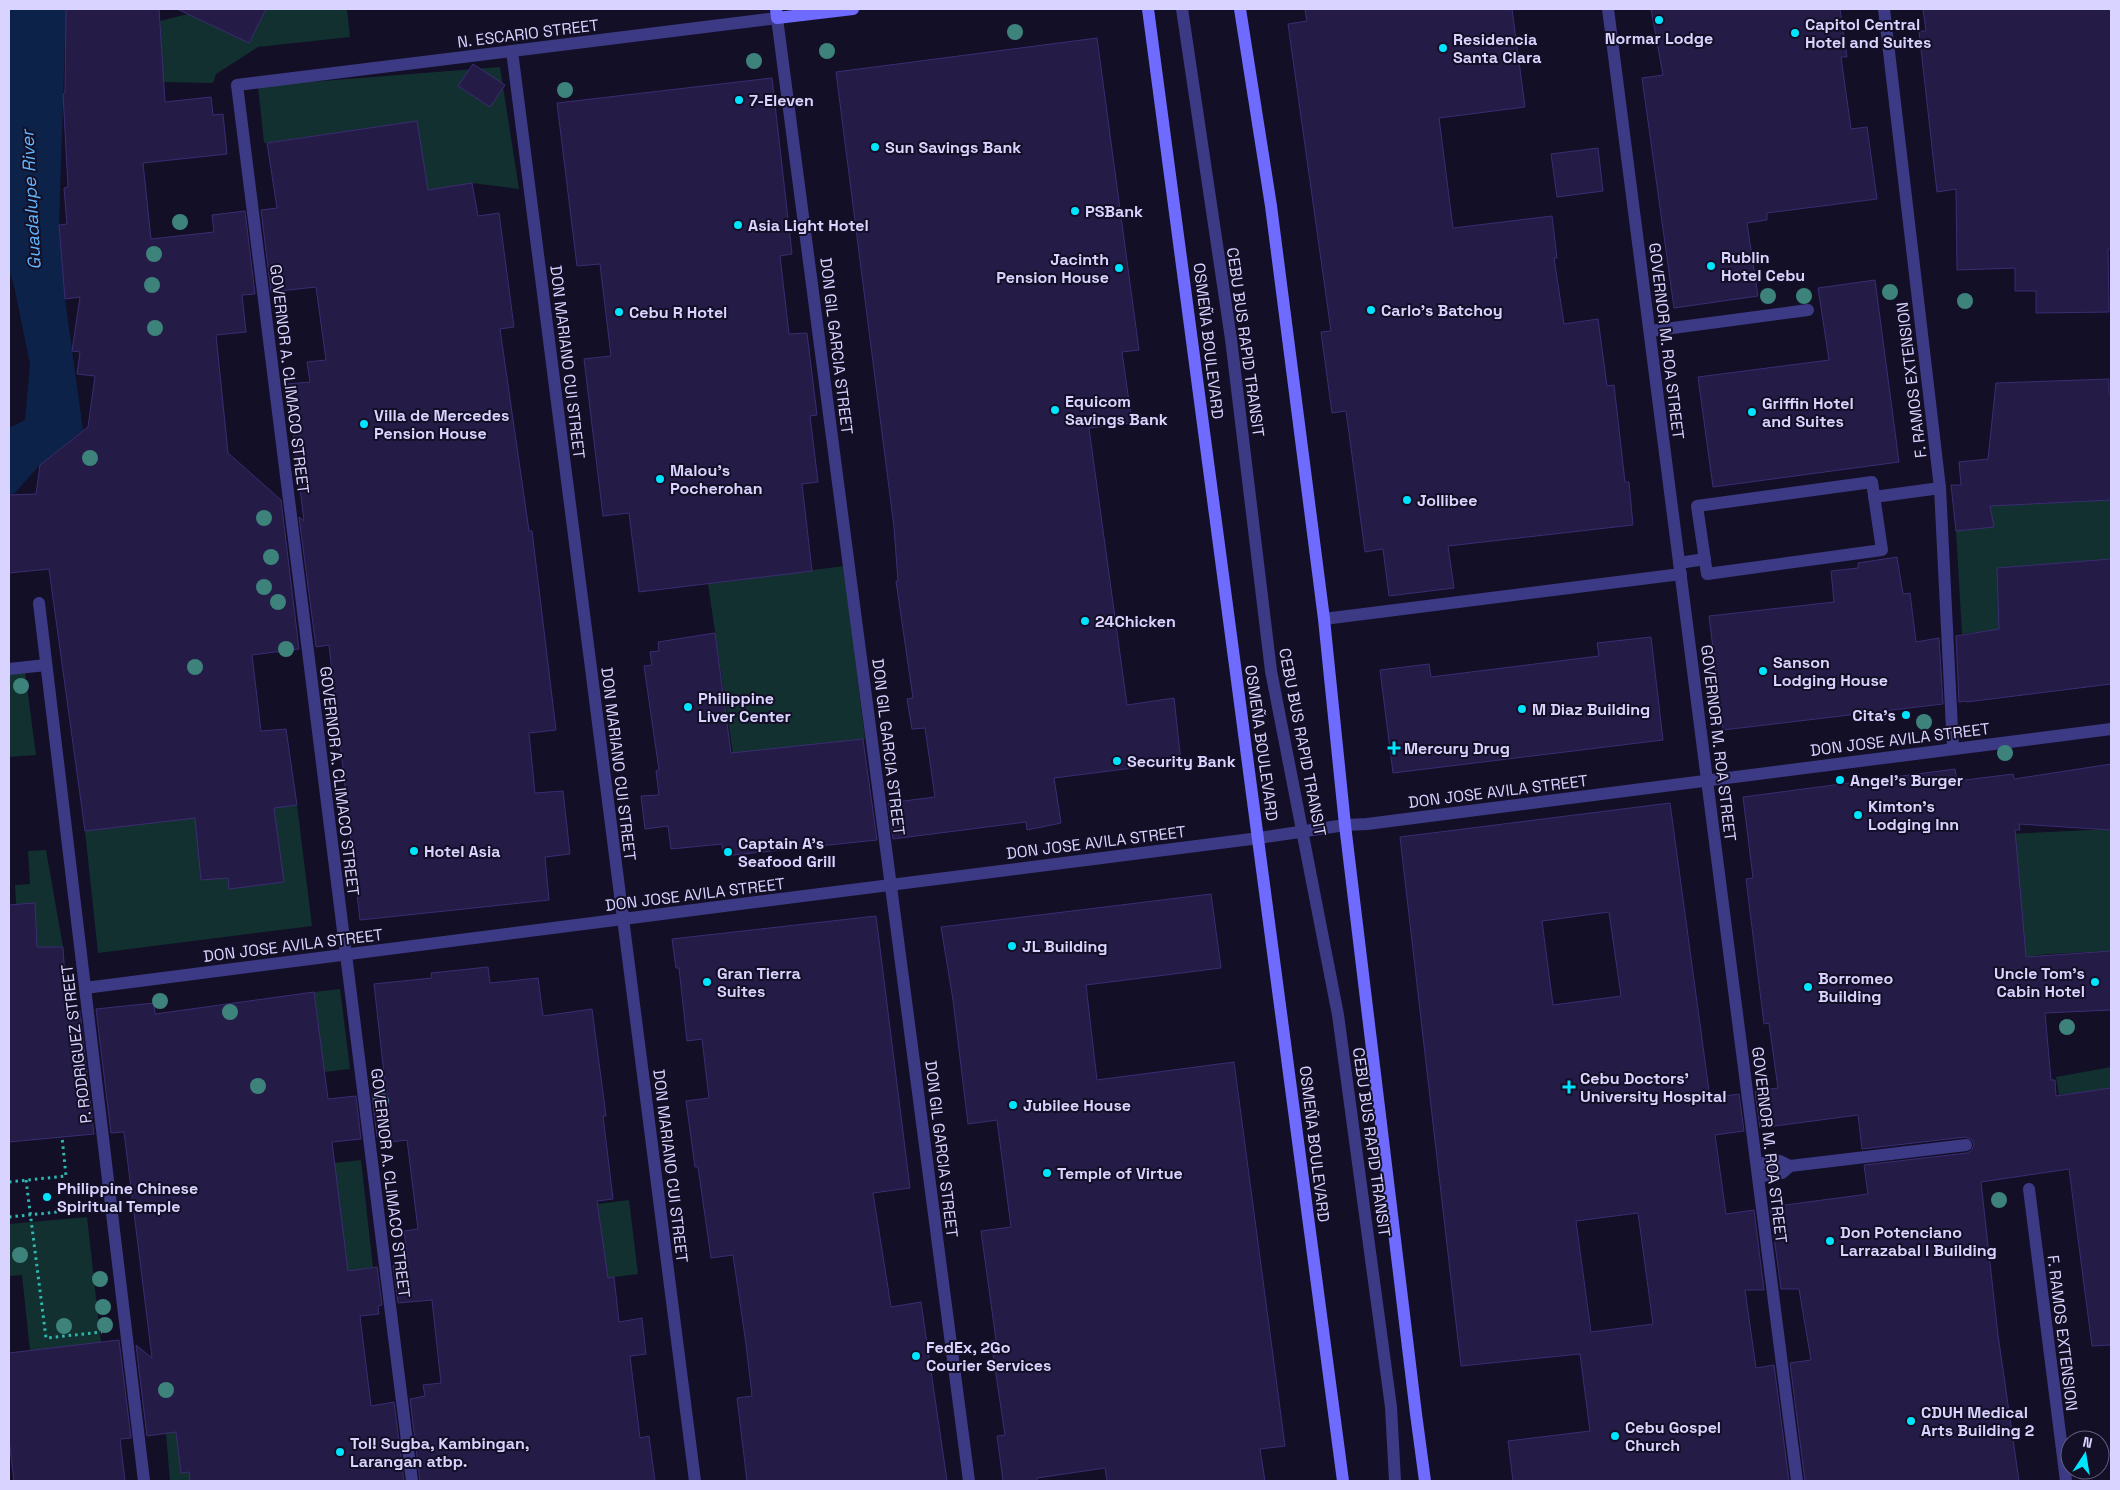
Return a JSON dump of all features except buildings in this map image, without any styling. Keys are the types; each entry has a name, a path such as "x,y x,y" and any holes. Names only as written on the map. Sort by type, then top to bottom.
{"main road":[{"name":"N. ESCARIO STREET","path":"777,13 853,9"},
{"name":"OSMEÑA BOULEVARD","path":"1148,9 1343,1481"},
{"path":"1240,9 1272,216 1324,619 1346,825 1425,1481"}],"street":[{"name":"CEBU BUS RAPID TRANSIT","path":"1182,9 1231,339 1271,671 1338,1015 1391,1407 1395,1481"},
{"name":"GOVERNOR M. ROA STREET","path":"1608,9 1797,1481"},
{"name":"F. RAMOS EXTENSION","path":"1884,9 1940,488 1953,749"},
{"name":"N. ESCARIO STREET","path":"237,85 512,51 777,13"},
{"name":"DON GIL GARCIA STREET","path":"777,13 969,1481"},
{"name":"DON MARIANO CUI STREET","path":"512,51 695,1481"},
{"name":"GOVERNOR A. CLIMACO STREET","path":"237,85 412,1481"},
{"path":"1650,332 1808,310"},
{"path":"1872,482 1882,550 1707,574 1705,559 1697,506 1872,482"},
{"path":"1874,497 1940,488"},
{"path":"1324,619 1680,569 1705,559"},
{"name":"P. RODRIGUEZ STREET","path":"39,603 144,1481"},
{"path":"9,669 46,665"},
{"name":"DON JOSE AVILA STREET","path":"85,988 1259,838 1346,825 1367,824 2111,729"},
{"path":"1757,1171 1780,1161 1790,1166 1966,1144"},
{"name":"F. RAMOS EXTENSION","path":"2029,1189 2066,1481"}],"path":[{"path":"9,1182 66,1176 62,1137"},
{"path":"26,1180 46,1338 126,1329"},
{"path":"9,1217 111,1206"}],"green space":[{"path":"266,9 347,9 350,37 258,47 216,74 213,83 163,82 160,21 188,14 249,43"},
{"path":"500,67 519,189 472,183 428,190 417,121 264,143 258,86"},
{"path":"2111,500 2111,559 1997,568 2002,632 1993,630 1962,634 1956,531 1990,506"},
{"path":"844,566 865,739 733,754 708,584"},
{"path":"24,664 36,755 9,757 9,665"},
{"path":"297,805 312,926 98,953 85,831"},
{"path":"2111,829 2111,951 2049,954 1998,960 1965,836"},
{"path":"46,850 63,947 37,947 35,904 16,904 15,885 30,884 28,851"},
{"path":"340,989 350,1069 324,1072 314,992"},
{"path":"2111,1067 2111,1088 2059,1095 2056,1077"},
{"path":"361,1160 373,1267 348,1271 334,1163"},
{"path":"629,1200 638,1274 607,1278 598,1204"},
{"path":"87,1217 101,1342 30,1351 22,1275 9,1276 9,1224"},
{"path":"176,1432 181,1473 200,1471 201,1481 170,1481 166,1433"}],"water":[{"name":"Guadalupe River","path":"9,9 66,9 59,225 65,299 83,430 40,465 13,495 9,495 9,428 25,420 30,364 9,269"}],"place":[{"name":"Normar Lodge","path":"1659,20"},
{"name":"Capitol Central Hotel and Suites","path":"1795,33"},
{"name":"Residencia Santa Clara","path":"1443,48"},
{"name":"7-Eleven","path":"739,100"},
{"name":"Sun Savings Bank","path":"875,147"},
{"name":"PSBank","path":"1075,211"},
{"name":"Asia Light Hotel","path":"738,225"},
{"name":"Rublin Hotel Cebu","path":"1711,266"},
{"name":"Jacinth Pension House","path":"1119,268"},
{"name":"Carlo's Batchoy","path":"1371,310"},
{"name":"Cebu R Hotel","path":"619,312"},
{"name":"Equicom Savings Bank","path":"1055,410"},
{"name":"Griffin Hotel and Suites","path":"1752,412"},
{"name":"Villa de Mercedes Pension House","path":"364,424"},
{"name":"Malou’s Pocherohan","path":"660,479"},
{"name":"Jollibee","path":"1407,500"},
{"name":"24Chicken","path":"1085,621"},
{"name":"Sanson Lodging House","path":"1763,671"},
{"name":"Philippine Liver Center","path":"688,707"},
{"name":"M Diaz Building","path":"1522,709"},
{"name":"Cita's","path":"1906,715"},
{"name":"Mercury Drug","path":"1394,748"},
{"name":"Security Bank","path":"1117,761"},
{"name":"Angel's Burger","path":"1840,780"},
{"name":"Kimton's Lodging Inn","path":"1858,815"},
{"name":"Hotel Asia","path":"414,851"},
{"name":"Captain A’s Seafood Grill","path":"728,852"},
{"name":"JL Building","path":"1012,946"},
{"name":"Gran Tierra Suites","path":"707,982"},
{"name":"Uncle Tom's Cabin Hotel","path":"2095,982"},
{"name":"Borromeo Building","path":"1808,987"},
{"name":"Cebu Doctors' University Hospital","path":"1569,1087"},
{"name":"Jubilee House","path":"1013,1105"},
{"name":"Temple of Virtue","path":"1047,1173"},
{"name":"Philippine Chinese Spiritual Temple","path":"47,1197"},
{"name":"Don Potenciano Larrazabal I Building","path":"1830,1241"},
{"name":"FedEx, 2Go Courier Services","path":"916,1356"},
{"name":"CDUH Medical Arts Building 2","path":"1911,1421"},
{"name":"Cebu Gospel Church","path":"1615,1436"},
{"name":"Tol! Sugba, Kambingan, Larangan atbp.","path":"340,1452"}]}
